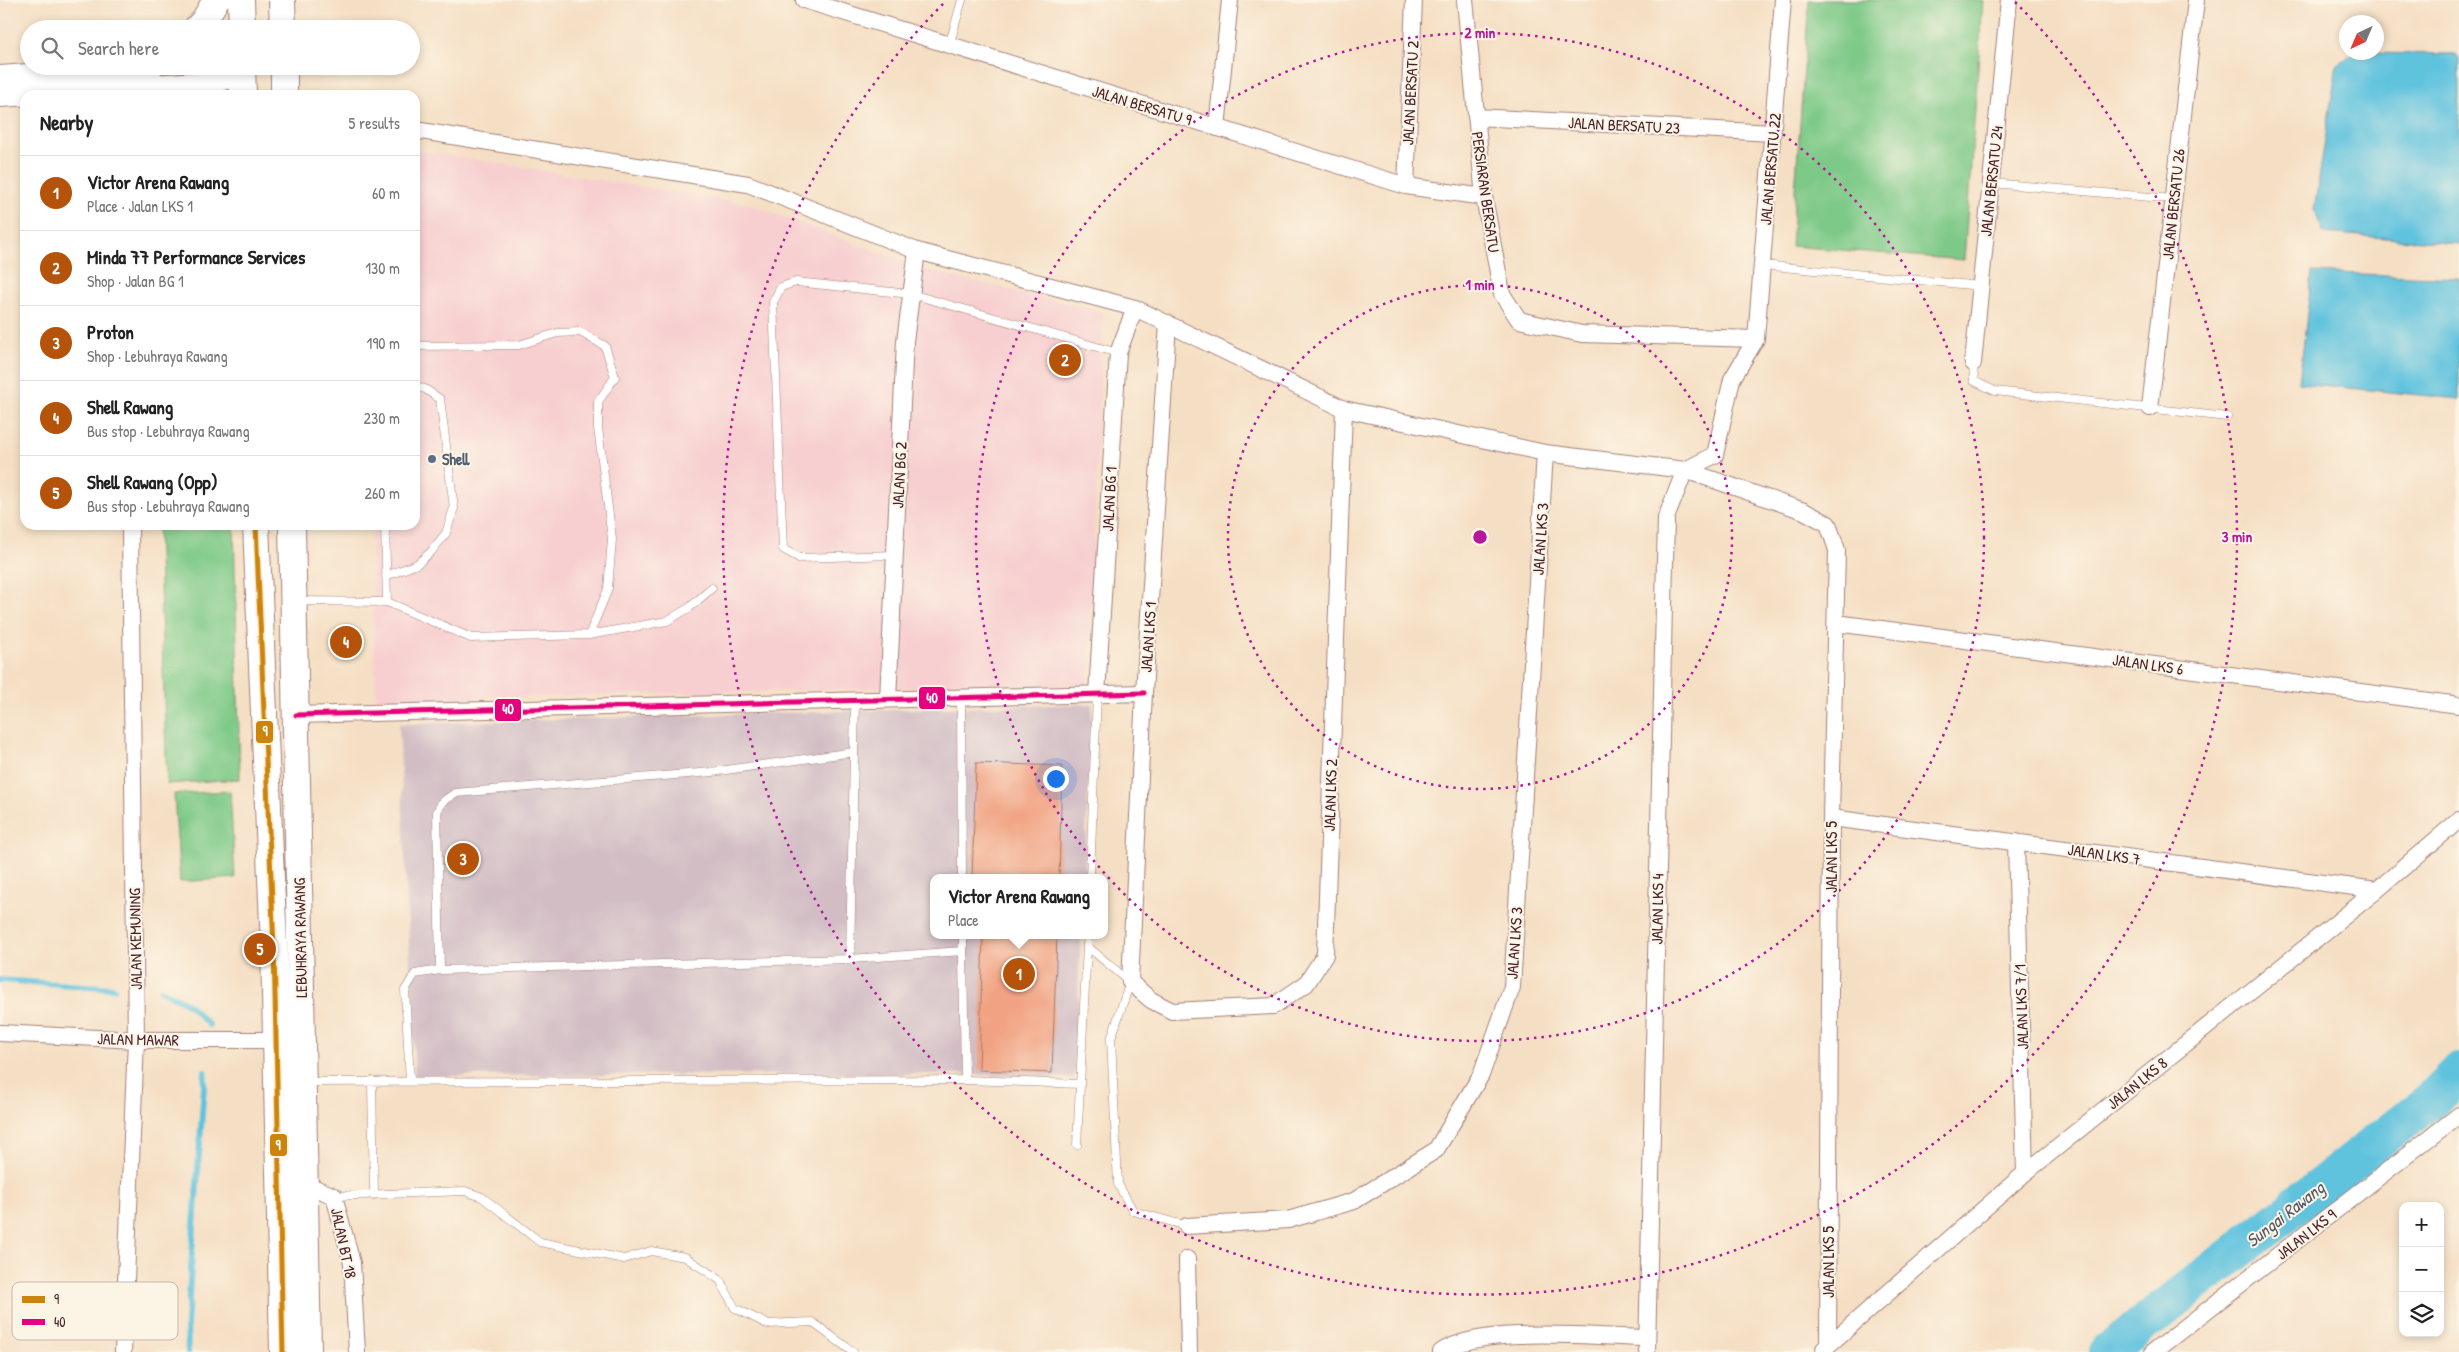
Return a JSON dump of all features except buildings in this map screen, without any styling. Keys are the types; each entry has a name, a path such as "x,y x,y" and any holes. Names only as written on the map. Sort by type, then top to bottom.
{"main road":[{"path":"204,20 216,0"},
{"path":"241,0 242,20"},
{"path":"282,0 283,20"},
{"path":"238,75 253,90"},
{"path":"284,75 284,90"},
{"name":"LEBUHRAYA RAWANG","path":"256,530 274,948 283,1352"},
{"name":"LEBUHRAYA RAWANG","path":"292,530 308,1352"}],"street":[{"name":"JALAN BERSATU 9","path":"804,0 1406,186 1484,196"},
{"path":"1217,128 1230,0"},
{"name":"JALAN BERSATU 2","path":"1406,186 1414,0"},
{"name":"PERSIARAN BERSATU","path":"1464,0 1484,196 1502,294 1519,320 1582,334 1756,339"},
{"name":"JALAN BERSATU 22","path":"1756,339 1784,0"},
{"name":"JALAN BERSATU 24","path":"1973,363 2010,0"},
{"name":"JALAN BERSATU 26","path":"2150,408 2196,0"},
{"path":"0,77 214,82 238,75"},
{"path":"44,90 126,79"},
{"path":"0,96 20,93"},
{"name":"JALAN BERSATU 23","path":"1476,117 1773,133"},
{"path":"420,131 748,184 917,252 1135,308 1344,409 1545,453 1685,470 1716,454 1732,379 1756,339"},
{"name":"JALAN BG 2","path":"888,699 904,341 917,252"},
{"name":"JALAN BG 1","path":"1097,694 1118,353 1135,308"},
{"name":"JALAN LKS 1","path":"1130,982 1144,693 1168,323"},
{"name":"JALAN LKS 2","path":"1130,982 1151,1000 1172,1011 1273,1006 1306,984 1325,955 1344,409"},
{"name":"JALAN LKS 3","path":"1187,1226 1288,1220 1354,1201 1436,1150 1481,1075 1512,987 1545,453"},
{"name":"JALAN LKS 5","path":"1685,470 1804,511 1828,524 1837,550 1824,1349"},
{"name":"JALAN LKS 4","path":"1647,1345 1666,518 1685,470"},
{"name":"JALAN KEMUNING","path":"125,1282 136,1040 130,530"},
{"name":"JALAN LKS 6","path":"1836,622 2459,705"},
{"path":"296,715 1144,693"},
{"name":"JALAN LKS 7","path":"1832,818 2377,890"},
{"name":"JALAN LKS 8","path":"1824,1349 2025,1173 2377,890 2459,820"},
{"name":"JALAN LKS 7/1","path":"2016,842 2025,1173"},
{"name":"JALAN MAWAR","path":"0,1033 136,1040 275,1040"},
{"name":"JALAN LKS 9","path":"2153,1352 2459,1115"},
{"name":"JALAN BT 18","path":"305,1184 334,1196 352,1263 357,1352"},
{"path":"1187,1259 1189,1352"},
{"path":"1441,1352 1449,1346 1489,1336 1515,1335 1647,1345"}],"lane":[{"path":"949,46 962,0"},
{"path":"1991,183 2173,199"},
{"path":"1762,264 1981,286"},
{"path":"895,555 799,558 783,548 773,302 781,287 796,282 911,294 1118,353"},
{"path":"420,346 518,345 557,333 580,332 605,346 615,377 598,402 598,428 612,539 608,590 589,635"},
{"path":"1973,363 1974,381 1996,390 2227,417"},
{"path":"386,576 417,564 431,552 446,533 454,508 440,400 420,388"},
{"path":"385,530 387,602"},
{"path":"294,601 387,602 471,638 589,635 667,621 689,608 712,588"},
{"path":"1090,874 1097,694"},
{"path":"961,697 962,874"},
{"path":"850,959 855,700"},
{"path":"440,970 437,812 442,802 455,793 712,772 854,752"},
{"path":"963,939 965,1080"},
{"path":"1077,1145 1088,939"},
{"path":"1087,946 1130,982 1112,1039 1118,1184 1134,1211 1187,1226"},
{"path":"410,1081 405,990 415,974 440,970 850,959 963,951"},
{"path":"303,1082 965,1080 1080,1084"},
{"path":"372,1081 374,1195"},
{"path":"334,1196 465,1191 482,1197 540,1242 624,1259 651,1251 685,1256 720,1280 735,1308 767,1324 812,1322 853,1352"}],"shaded area":[{"path":"420,151 748,204 930,271 1103,312 1088,684 376,700 371,530 420,530"},
{"path":"1092,704 1084,874 930,874 930,939 1081,939 1074,1078 957,1074 415,1076 399,724"}],"green space":[{"path":"1809,0 1983,0 1964,260 1791,246"},
{"path":"158,530 234,530 240,779 167,784"},
{"path":"230,791 235,878 180,882 174,794"}],"water":[{"path":"2384,53 2455,54 2459,59 2459,244 2324,233 2314,210 2337,64 2344,60 2384,60"},
{"path":"2312,272 2459,278 2459,399 2299,383"}],"waterway":[{"path":"0,980 114,988"},
{"path":"161,990 188,1004 209,1025"},
{"path":"188,1352 187,1324 205,1072"},
{"name":"Sungai Rawang","path":"2108,1352 2431,1100 2459,1072"}],"transit line":[{"name":"9","path":"256,530 274,948 283,1352"},
{"name":"40","path":"296,715 1144,693"}],"place":[{"name":"Minda 77 Performance Services","path":"1065,360"},
{"name":"Shell","path":"432,459"},
{"name":"Shell Rawang","path":"346,642"},
{"name":"Proton","path":"463,859"},
{"name":"Shell Rawang (Opp)","path":"260,949"},
{"name":"Victor Arena Rawang","path":"1019,974"}]}
